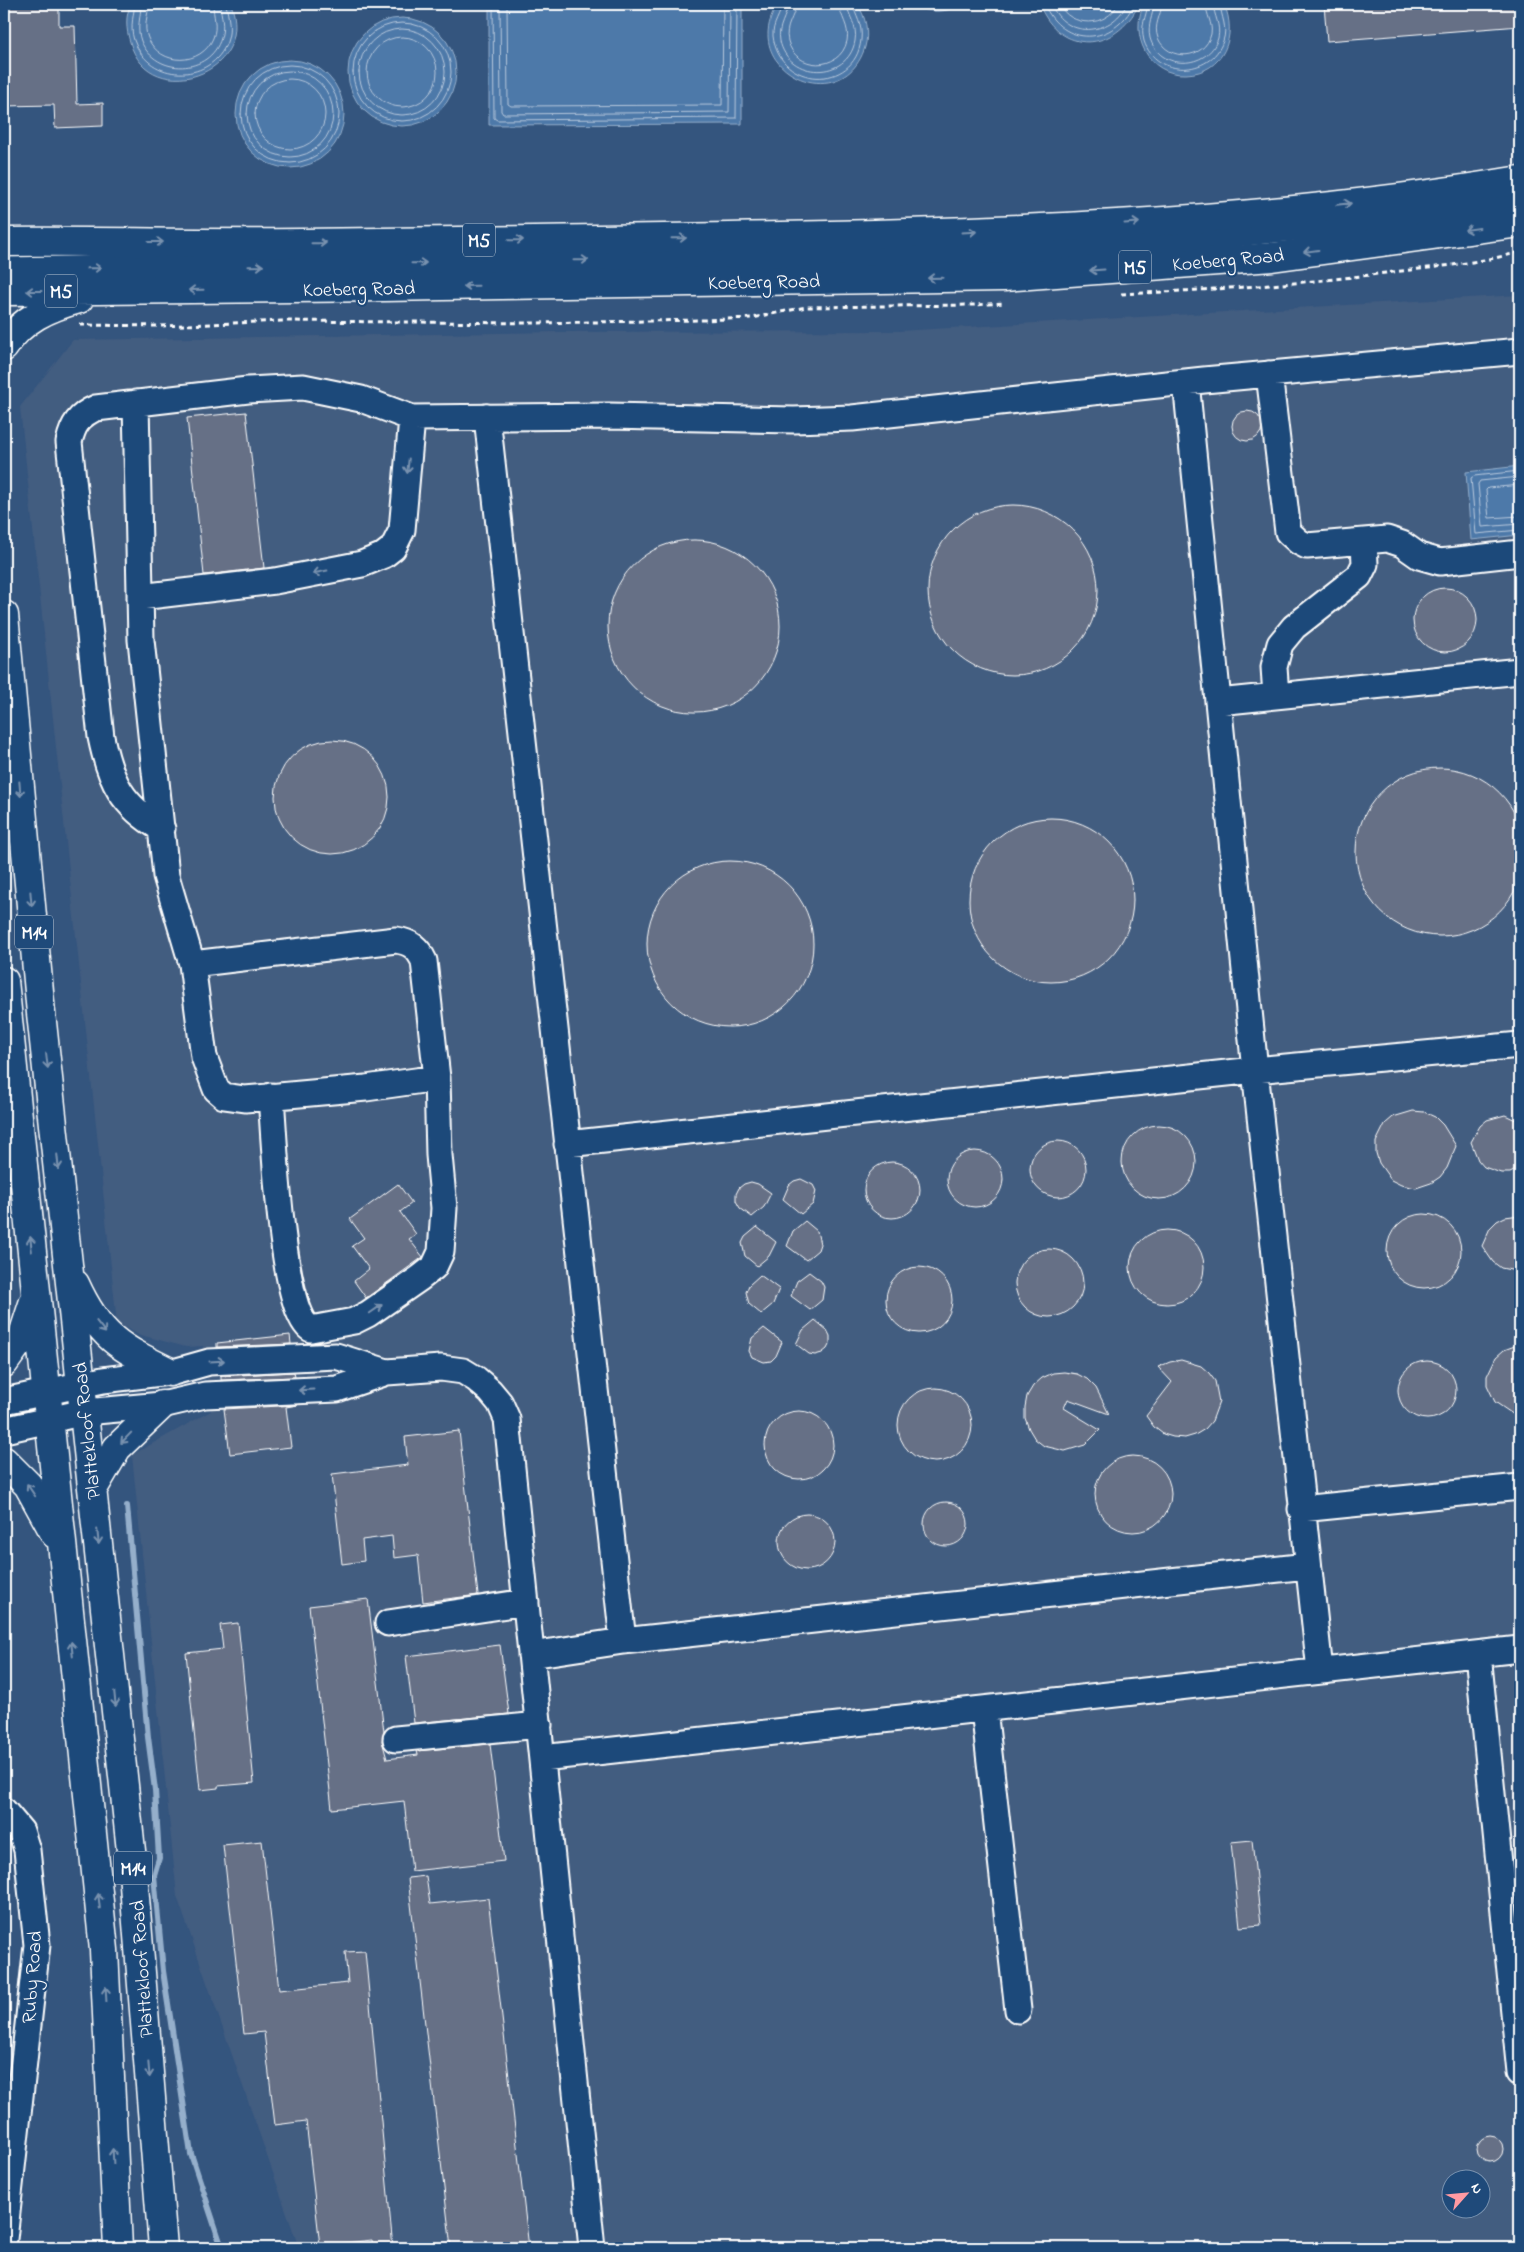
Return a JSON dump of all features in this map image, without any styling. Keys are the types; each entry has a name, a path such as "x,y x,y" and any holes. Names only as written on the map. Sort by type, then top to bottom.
{"main road":[{"name":"M5","path":"4,242 298,243 968,232 1126,223 1278,211 1415,196 1520,180"},
{"name":"Koeberg Road","path":"4,291 118,291 1004,277 1272,257 1520,223"},
{"path":"4,347 17,329 46,310 72,301 118,291"},
{"name":"Plattekloof Road","path":"4,615 41,1013 132,1860 163,2248"},
{"name":"Plattekloof Road","path":"4,981 104,1950 118,2248"},
{"path":"69,1269 83,1301 106,1334 130,1353 170,1372"},
{"path":"4,1363 19,1344 25,1331 36,1292"},
{"path":"93,1489 117,1448 162,1405"},
{"path":"4,1460 28,1485 43,1510 62,1549"}],"street":[{"path":"4,270 1010,252 1137,244 1345,223 1520,199"},
{"path":"162,829 134,812 118,788 106,761 100,737 69,442 72,429 77,420 89,411 106,406 285,387 303,387 361,399 412,418 609,416 794,420 852,418 1186,382 1520,351"},
{"path":"1269,374 1288,532 1299,542 1307,546 1387,539 1396,541 1419,556 1440,562 1520,553"},
{"path":"1186,382 1255,1070 1307,1566 1320,1671"},
{"path":"136,403 140,597 144,683 166,876 192,964 204,1057 216,1089 224,1096 234,1099 366,1088 437,1078"},
{"path":"487,417 623,1641"},
{"path":"140,597 275,581 362,564 384,555 393,548 402,530 412,418"},
{"path":"1276,696 1274,667 1280,644 1294,627 1359,576 1365,564 1364,542"},
{"path":"1218,702 1520,671"},
{"path":"192,964 377,941 406,941 419,950 424,960 437,1078 439,1155 444,1208 441,1252 434,1267 368,1314 354,1321 317,1329 306,1326 292,1290 282,1233 271,1096"},
{"path":"568,1144 1255,1070 1520,1045"},
{"path":"331,1326 336,1356 337,1389"},
{"path":"4,1401 103,1380 170,1372 209,1362 336,1356 387,1372"},
{"path":"4,1430 85,1412 162,1405 205,1396 337,1389 387,1372 441,1368 463,1371 490,1391 500,1404 507,1419 592,2248"},
{"path":"1301,1509 1520,1487"},
{"path":"531,1654 623,1641 1307,1566"},
{"path":"388,1623 526,1602"},
{"path":"542,1758 1520,1649"},
{"path":"1478,1654 1520,2072"},
{"path":"984,1709 1018,2010"},
{"path":"396,1739 539,1726"},
{"name":"Ruby Road","path":"4,1811 20,1831 28,1850 37,1945 4,2239"}],"shaded area":[{"path":"1520,295 1520,2248 299,2248 177,1896 132,1455 211,1411 203,1346 186,1347 137,1334 117,1323 20,407 73,340 561,332 899,331"}],"water":[{"path":"131,4 231,4 235,29 229,50 215,65 197,75 177,78 157,74 141,63 130,42 127,23"},
{"path":"489,4 742,4 742,124 489,125"},
{"path":"778,4 857,4 865,19 867,36 865,47 853,69 836,80 816,82 797,77 781,66 770,49 768,28"},
{"path":"910,4 962,4 943,11 930,11"},
{"path":"1039,4 1139,4 1129,20 1117,32 1103,39 1088,42 1074,40 1060,33 1048,21"},
{"path":"1144,4 1224,4 1228,16 1228,40 1218,60 1210,67 1199,72 1186,74 1173,73 1161,68 1152,61 1145,51 1141,40 1140,16"},
{"path":"402,18 423,22 440,34 452,51 456,72 452,93 440,110 423,122 402,126 381,122 364,110 352,93 348,72 352,51 364,34 381,22"},
{"path":"290,60 311,64 328,76 340,93 344,114 340,135 328,152 311,164 290,168 269,164 252,152 240,135 236,114 240,93 252,76 269,64"},
{"path":"1520,466 1520,535 1471,540 1466,472"}],"building":[{"path":"4,4 59,4 59,26 75,26 77,104 103,103 103,126 55,128 54,105 4,106"},
{"path":"1324,4 1520,4 1520,26 1327,41"},
{"path":"1247,411 1253,412 1261,420 1261,432 1253,440 1247,441 1241,440 1233,432 1232,426 1233,420 1241,412"},
{"path":"246,412 264,568 204,575 187,418"},
{"path":"1021,505 1046,511 1067,524 1079,536 1095,565 1098,590 1097,607 1092,623 1079,644 1067,656 1038,672 1005,675 980,669 959,656 947,644 931,615 928,582 934,557 947,536 959,524 988,508"},
{"path":"694,540 711,542 727,547 755,565 773,593 778,609 780,626 778,643 773,659 755,687 727,705 711,710 694,712 677,710 661,705 633,687 615,659 610,643 608,626 610,609 615,593 633,565 661,547 677,542"},
{"path":"1445,588 1457,591 1468,597 1474,608 1477,620 1474,632 1468,643 1457,649 1445,652 1433,649 1422,643 1416,632 1413,620 1416,608 1422,597 1433,591"},
{"path":"332,740 354,745 372,757 384,775 389,797 384,819 372,837 354,849 332,854 310,849 292,837 280,819 275,797 280,775 292,757 310,745"},
{"path":"1440,768 1464,772 1479,778 1493,787 1505,799 1514,813 1520,828 1524,852 1520,876 1514,891 1505,905 1493,917 1479,926 1464,932 1440,936 1416,932 1401,926 1387,917 1375,905 1366,891 1360,876 1356,852 1360,828 1366,813 1375,799 1387,787 1401,778 1416,772"},
{"path":"1059,818 1075,821 1090,827 1115,848 1124,861 1130,876 1133,900 1132,916 1124,939 1103,964 1090,973 1075,979 1043,982 1027,979 1005,969 982,946 970,916 969,892 972,876 982,854 1005,831 1035,819"},
{"path":"730,861 762,868 776,875 789,885 799,898 806,912 813,944 806,976 799,990 789,1003 776,1013 762,1020 730,1027 698,1020 684,1013 671,1003 661,990 654,976 647,944 654,912 661,898 671,885 684,875 698,868"},
{"path":"1413,1111 1424,1112 1435,1117 1443,1125 1456,1146 1447,1168 1440,1177 1431,1183 1416,1188 1401,1185 1391,1180 1379,1163 1376,1153 1376,1142 1385,1124 1393,1117"},
{"path":"1505,1115 1520,1122 1520,1168 1510,1173 1501,1173 1484,1167 1478,1160 1471,1142 1480,1126 1487,1120"},
{"path":"1152,1125 1166,1125 1180,1131 1190,1141 1196,1155 1194,1176 1180,1193 1166,1199 1152,1199 1138,1193 1128,1183 1122,1169 1122,1155 1128,1141 1138,1131"},
{"path":"1058,1141 1069,1143 1078,1149 1084,1158 1086,1169 1084,1180 1078,1189 1069,1195 1058,1197 1047,1195 1038,1189 1032,1180 1030,1169 1032,1158 1038,1149 1047,1143"},
{"path":"975,1151 986,1153 995,1159 1001,1168 1003,1179 1001,1190 995,1199 986,1205 975,1207 964,1205 955,1199 949,1190 947,1179 949,1168 955,1159 964,1153"},
{"path":"892,1162 903,1164 912,1170 918,1179 920,1190 918,1201 912,1210 903,1216 892,1218 881,1216 872,1210 866,1201 864,1190 866,1179 872,1170 881,1164"},
{"path":"801,1179 813,1185 816,1191 813,1204 801,1214 783,1199 789,1185"},
{"path":"751,1182 758,1184 771,1193 764,1207 752,1217 740,1208 736,1201 736,1194 739,1188"},
{"path":"398,1184 412,1203 400,1212 416,1234 409,1239 423,1257 366,1298 354,1281 369,1269 352,1246 364,1238 350,1219"},
{"path":"1424,1214 1445,1220 1455,1230 1461,1251 1455,1272 1445,1282 1424,1288 1403,1282 1393,1272 1387,1251 1393,1230 1403,1220"},
{"path":"1520,1215 1520,1269 1501,1268 1493,1262 1482,1246 1490,1228 1497,1221 1505,1217"},
{"path":"805,1221 817,1231 820,1244 818,1250 806,1260 787,1246 793,1231"},
{"path":"757,1227 776,1242 769,1256 757,1266 745,1256 742,1243 745,1237"},
{"path":"1160,1230 1174,1230 1188,1236 1198,1246 1204,1260 1202,1281 1188,1298 1174,1304 1160,1304 1146,1298 1136,1288 1130,1274 1130,1260 1136,1246 1146,1236"},
{"path":"1049,1249 1062,1252 1073,1259 1080,1270 1083,1283 1080,1296 1073,1307 1062,1314 1049,1317 1036,1314 1025,1307 1018,1296 1015,1283 1018,1270 1025,1259 1036,1252"},
{"path":"919,1267 932,1269 942,1277 950,1287 952,1300 950,1313 942,1323 932,1331 919,1333 906,1331 896,1323 888,1313 886,1300 888,1287 896,1277 906,1269"},
{"path":"809,1272 821,1281 824,1287 822,1300 810,1310 791,1296 797,1281"},
{"path":"760,1275 779,1289 773,1304 761,1314 749,1304 746,1292 749,1285"},
{"path":"815,1320 827,1330 830,1336 830,1343 822,1353 815,1355 809,1354 796,1344 803,1330"},
{"path":"764,1328 782,1342 776,1356 771,1361 764,1362 752,1357 749,1351 752,1338"},
{"path":"290,1335 291,1344 217,1347 217,1343"},
{"path":"1520,1344 1520,1419 1495,1402 1487,1385 1487,1376 1496,1357 1504,1350"},
{"path":"1181,1360 1201,1366 1209,1373 1215,1381 1219,1402 1212,1421 1205,1429 1185,1438 1163,1434 1154,1427 1146,1416 1172,1382 1158,1367"},
{"path":"1427,1361 1438,1363 1448,1369 1454,1379 1456,1390 1454,1401 1448,1411 1438,1417 1427,1419 1416,1417 1406,1411 1400,1401 1398,1390 1400,1379 1406,1369 1416,1363"},
{"path":"294,1372 295,1377 221,1380 221,1376"},
{"path":"1053,1373 1077,1374 1087,1379 1096,1388 1109,1414 1068,1399 1064,1408 1100,1430 1085,1445 1065,1451 1044,1446 1035,1439 1025,1418 1027,1396 1033,1386 1042,1378"},
{"path":"935,1388 956,1394 966,1404 972,1425 966,1446 956,1456 935,1462 914,1456 904,1446 898,1425 904,1404 914,1394"},
{"path":"298,1405 286,1407 291,1447 230,1454 224,1409"},
{"path":"806,1411 818,1417 827,1426 833,1438 831,1458 823,1469 806,1479 792,1479 775,1469 767,1458 765,1438 775,1421 786,1413"},
{"path":"459,1431 478,1595 423,1602 418,1555 394,1558 392,1536 362,1540 364,1561 342,1564 332,1474 408,1465 405,1437"},
{"path":"1133,1456 1147,1459 1160,1467 1168,1480 1171,1494 1168,1508 1160,1521 1147,1529 1133,1532 1119,1529 1106,1521 1098,1508 1095,1494 1098,1480 1106,1467 1119,1459"},
{"path":"946,1502 958,1506 964,1512 968,1524 964,1536 958,1542 946,1546 934,1542 928,1536 924,1524 928,1512 934,1506"},
{"path":"802,1514 812,1514 827,1522 833,1531 835,1542 833,1553 827,1562 812,1570 802,1570 791,1565 784,1558 779,1547 779,1537 784,1526 791,1519"},
{"path":"368,1599 384,1732 382,1741 387,1759 418,1755 417,1751 490,1744 504,1861 412,1871 404,1801 332,1809 309,1606"},
{"path":"238,1623 254,1783 218,1786 218,1788 200,1790 186,1653 223,1649 220,1625"},
{"path":"500,1645 509,1714 414,1723 406,1656"},
{"path":"1252,1840 1261,1925 1240,1927 1231,1842"},
{"path":"262,1841 279,1990 348,1983 345,1952 365,1951 393,2248 373,2248 372,2240 320,2246 306,2121 275,2125 264,2032 244,2034 223,1845"},
{"path":"426,1876 430,1904 488,1898 529,2248 451,2248 408,1878"},
{"path":"1490,2136 1499,2140 1503,2149 1499,2158 1490,2162 1481,2158 1477,2149 1481,2140"}],"waterway":[{"path":"127,1506 148,1737 155,1790 159,1858 154,1875 163,1971 191,2154 222,2248"}]}
